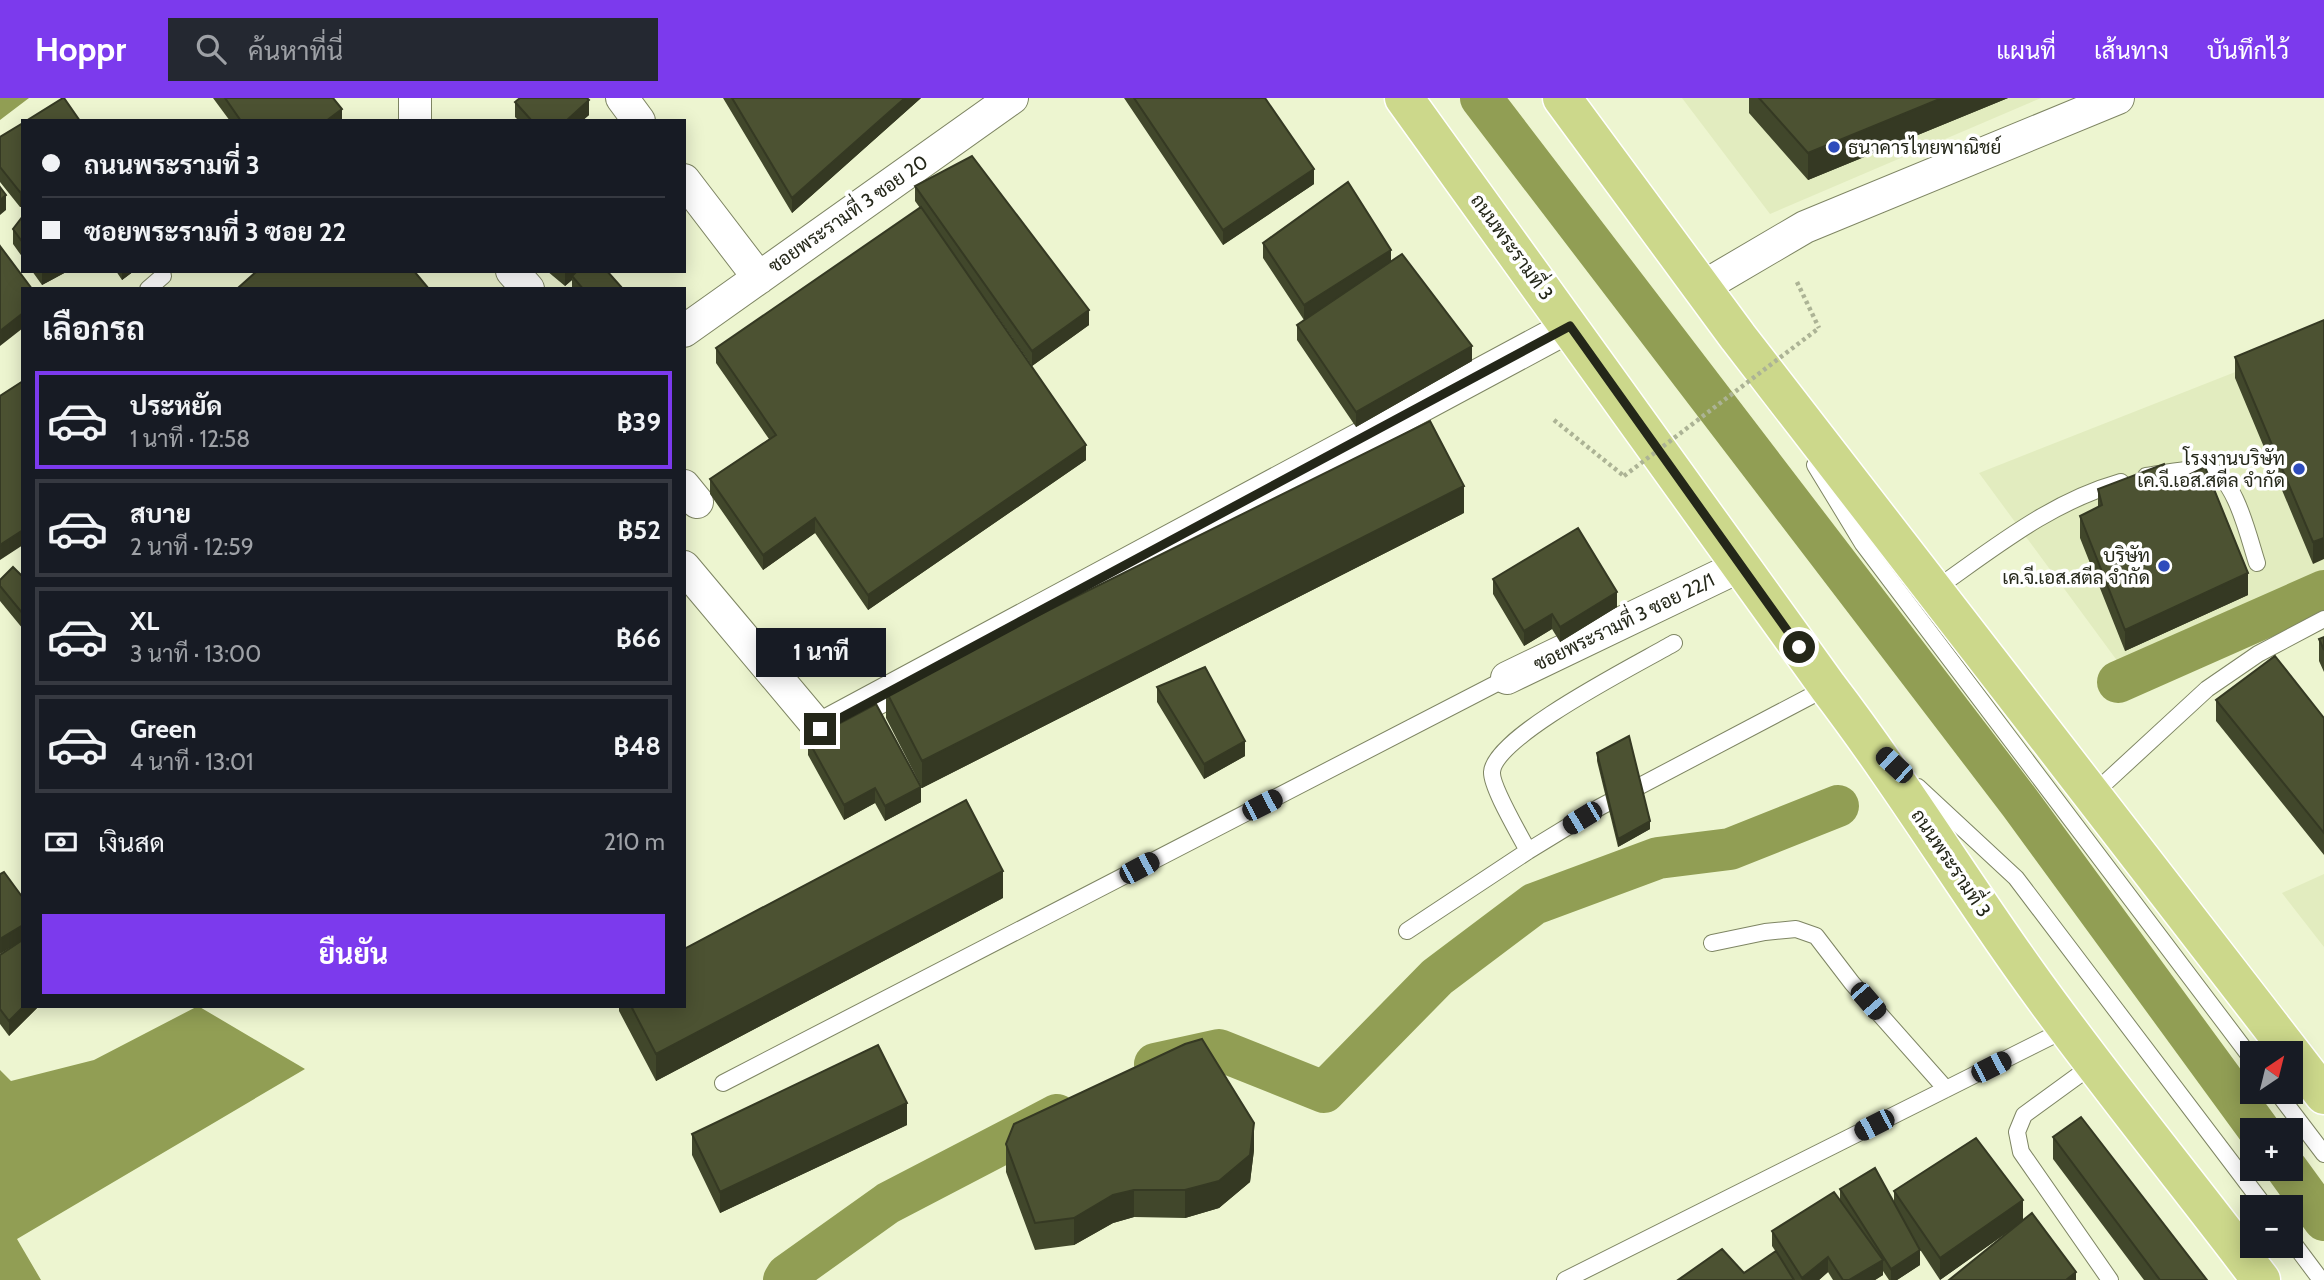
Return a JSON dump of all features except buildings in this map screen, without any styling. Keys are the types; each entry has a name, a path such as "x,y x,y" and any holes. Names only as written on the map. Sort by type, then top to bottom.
{"main road":[{"name":"ถนนพระรามที่ 3","path":"1404,98 1740,566 1873,746 1986,916 2066,1029 2261,1280"},
{"path":"1562,98 1738,337 2324,1095"}],"street":[{"path":"415,98 415,119"},
{"path":"622,98 638,119"},
{"name":"ซอยพระรามที่ 3 ซอย 20","path":"686,330 1012,98"},
{"path":"1701,288 1805,227 2118,98"},
{"path":"686,183 759,278"},
{"path":"514,273 526,287"},
{"path":"686,569 820,729 1570,326"},
{"name":"ซอยพระรามที่ 3 ซอย 22/1","path":"1507,678 1740,566"}],"lane":[{"path":"1738,337 1863,544 2240,1043"},
{"path":"1934,590 2045,513 2094,490 2139,477 2208,469 2225,480 2235,498 2257,563"},
{"path":"2092,795 2207,689 2258,654 2324,620"},
{"path":"1528,850 1497,789 1492,772 1500,753 1532,726 1674,643"},
{"path":"723,1083 1507,678"},
{"path":"1407,931 1528,850 1600,807 1828,687"},
{"path":"1873,746 2015,878 2256,1195"},
{"path":"1712,943 1765,932 1796,929 1816,936 1852,983 1946,1089"},
{"path":"1564,1280 2066,1029"},
{"path":"2094,1064 2024,1115 2017,1132 2021,1152 2110,1280"},
{"path":"2286,1104 2324,1154"},
{"path":"2303,1256 2321,1280"}],"path":[{"path":"1554,420 1624,476 1819,328 1797,282"}],"shaded area":[{"path":"0,98 29,98 0,120"},
{"path":"1682,98 2041,98 1770,214"},
{"path":"2324,337 2324,582 2121,666 1979,473"},
{"path":"2324,874 2324,947 2282,893"},
{"path":"194,1008 201,1008 305,1069 17,1239 41,1280 0,1280 0,1070 11,1081 94,1060"}],"waterway":[{"path":"1481,98 2020,803 2250,1118"},
{"path":"2118,682 2324,591"},
{"path":"1155,1064 1219,1050 1324,1092 1437,977 1534,904 1658,858 1730,849 1838,806"},
{"path":"784,1280 787,1275 888,1203 1057,1115"},
{"path":"2296,1181 2324,1220"}],"place":[{"name":"ธนาคารไทยพาณิชย์","path":"1834,147"},
{"name":"โรงงานบริษัท เค.จี.เอส.สตีล จำกัด","path":"2299,469"},
{"name":"บริษัท เค.จี.เอส.สตีล จำกัด","path":"2164,566"}],"route":[{"path":"820,729 1570,326 1799,647"}]}
